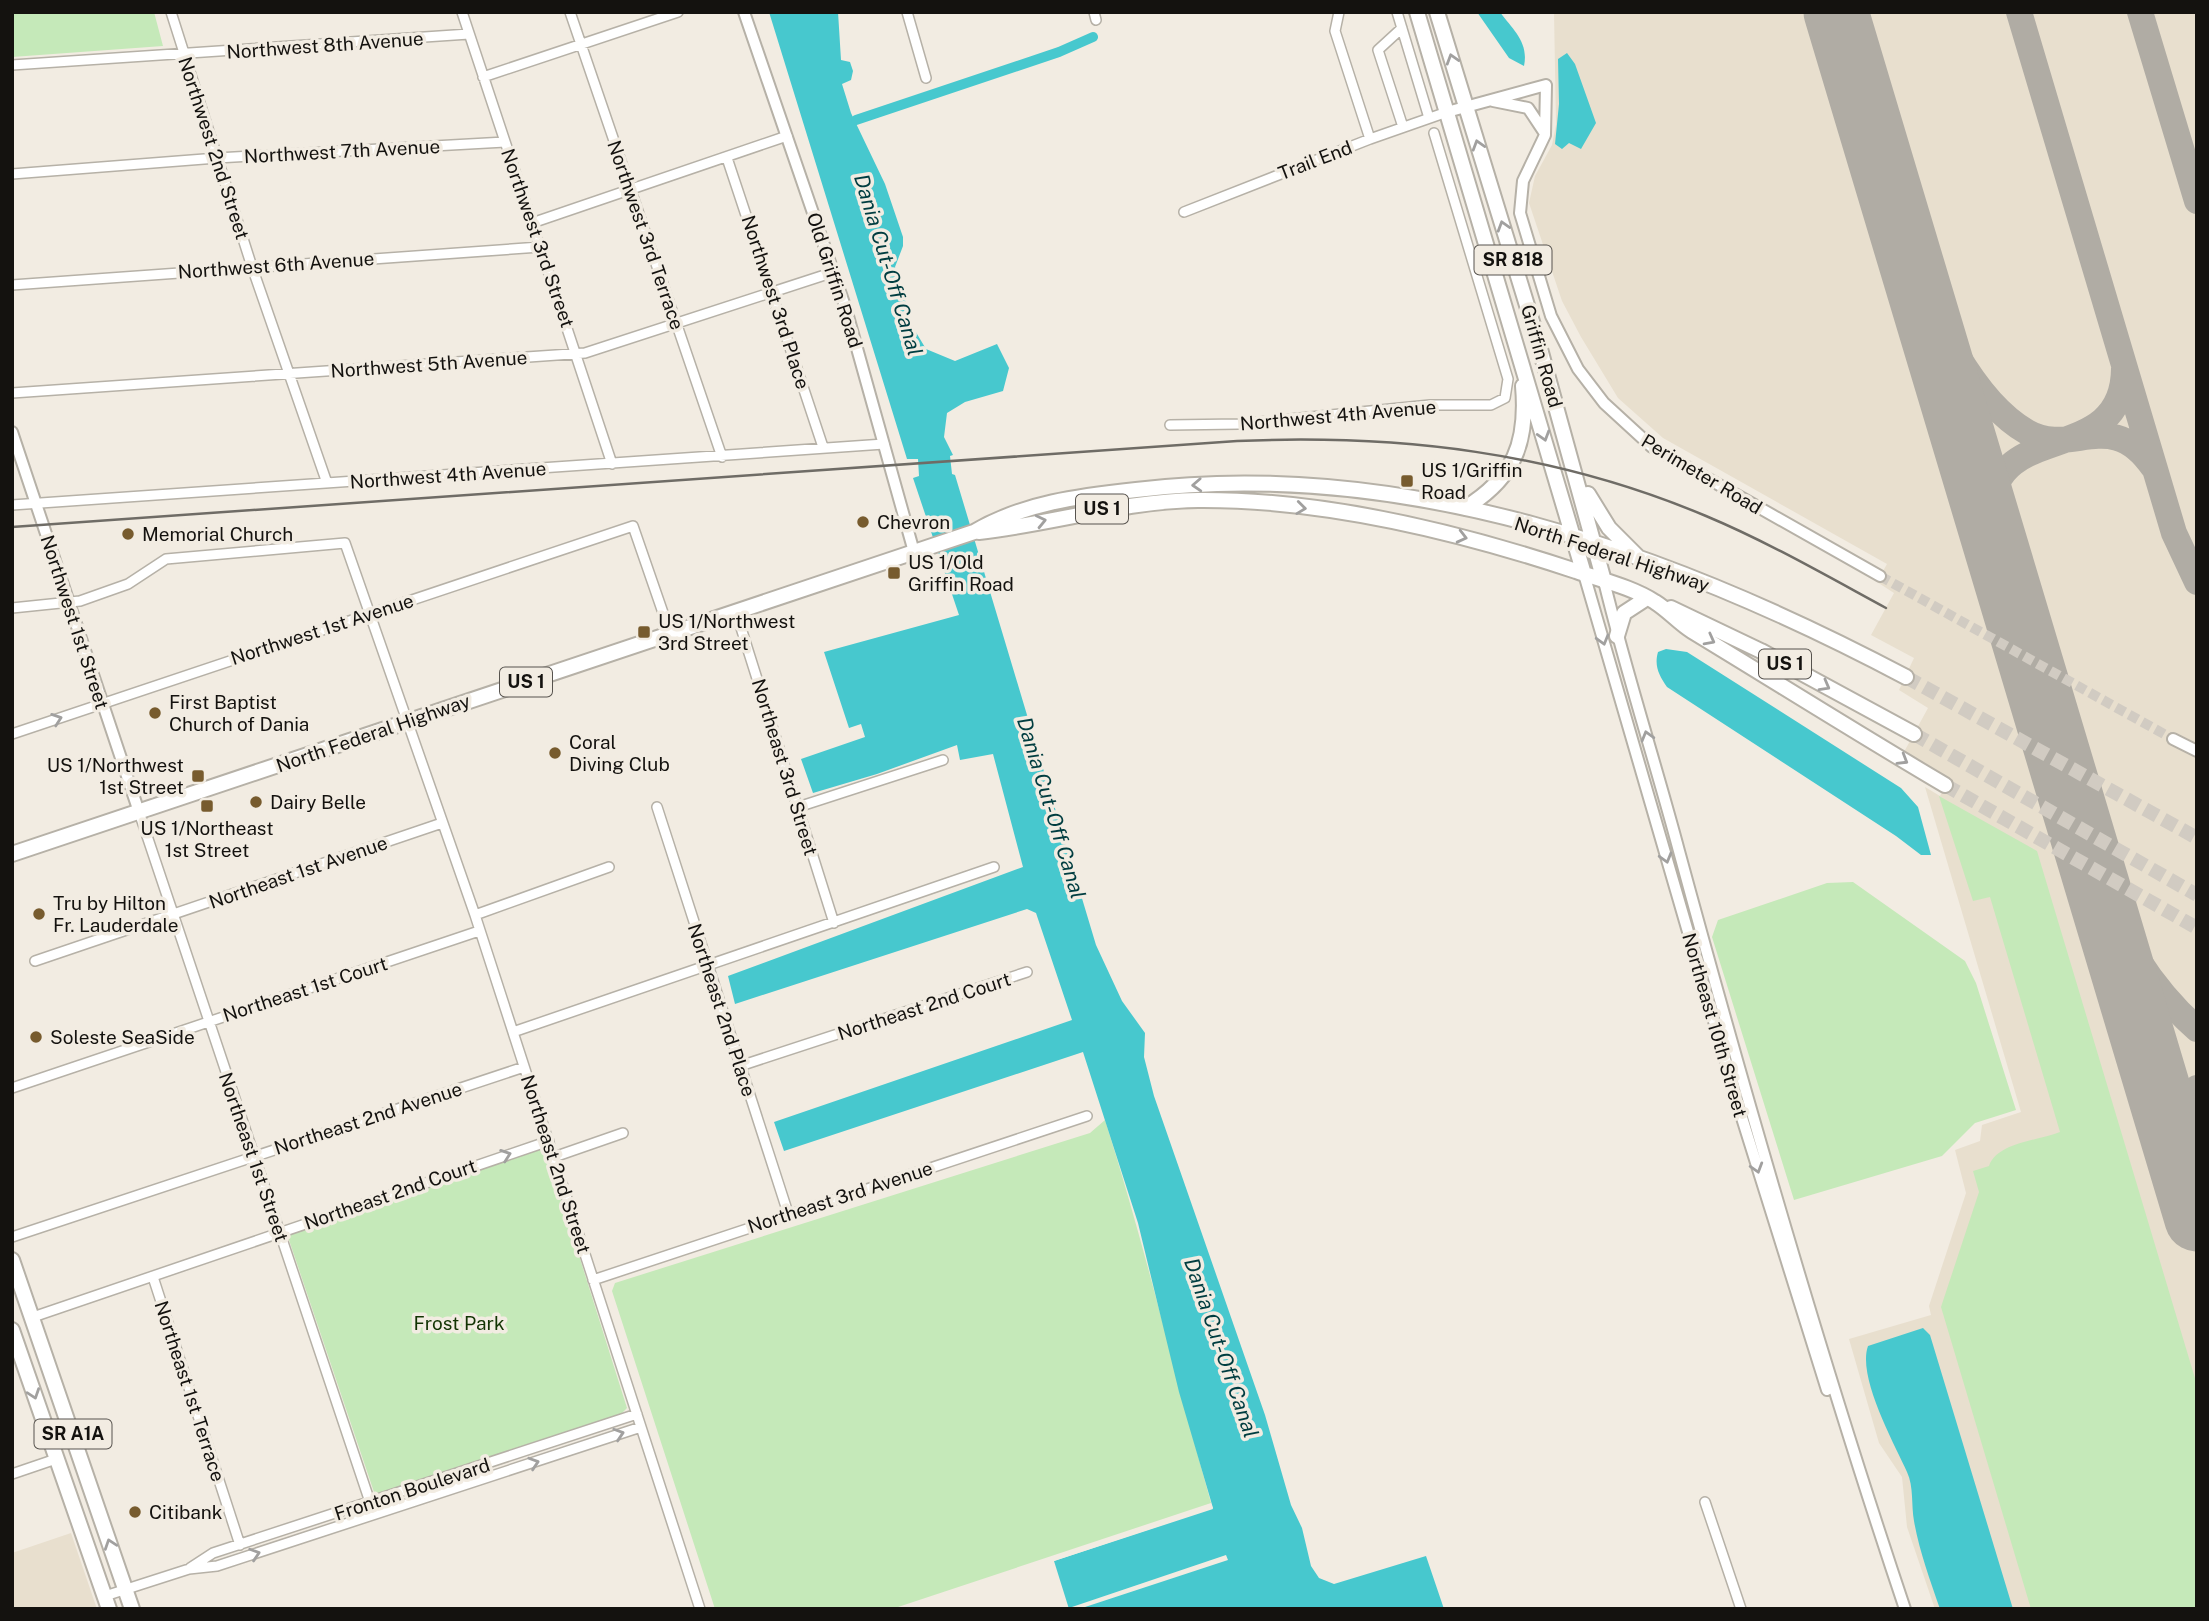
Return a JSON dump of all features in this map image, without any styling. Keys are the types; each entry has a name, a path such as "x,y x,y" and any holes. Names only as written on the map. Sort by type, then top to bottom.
{"main road":[{"name":"Griffin Road","path":"1417,12 1519,347 1584,574"},
{"name":"Griffin Road","path":"1437,12 1578,478 1604,581"},
{"path":"1465,508 1497,485 1512,464 1518,449 1525,415 1519,347"},
{"path":"1578,478 1609,528 1640,559"},
{"name":"North Federal Highway","path":"974,532 1003,515 1089,496 1156,487 1238,483 1320,485 1401,495 1465,508 1640,559 1784,616 1906,677"},
{"name":"North Federal Highway","path":"12,854 974,532 1133,505 1233,501 1328,512 1422,528 1535,558 1650,599 1760,651 1913,734"},
{"path":"1617,636 1625,612 1650,599 1692,631 1724,647 1945,785"},
{"name":"SR A1A","path":"12,1260 132,1609"},
{"name":"SR A1A","path":"12,1330 107,1602"}],"street":[{"name":"Northwest 2nd Street","path":"171,12 252,267 327,483"},
{"name":"Northwest 3rd Street","path":"462,12 612,464"},
{"name":"Northwest 3rd Terrace","path":"570,12 722,457"},
{"path":"483,77 677,12"},
{"name":"Old Griffin Road","path":"744,12 834,272 914,552"},
{"path":"1339,12 1335,31 1370,139"},
{"path":"1397,12 1429,118"},
{"path":"909,13 926,78"},
{"path":"1402,28 1378,50 1403,127"},
{"name":"Northwest 8th Avenue","path":"12,65 469,34"},
{"name":"Perimeter Road","path":"1447,112 1546,85 1545,135 1521,188 1522,222 1551,316 1567,350 1590,385 1634,433 1661,453 1880,576"},
{"name":"Perimeter Road","path":"1487,100 1528,108 1545,135"},
{"name":"Trail End","path":"1184,212 1370,139 1447,112"},
{"name":"Northwest 4th Avenue","path":"1170,425 1239,425 1430,405 1491,405 1505,398 1508,379 1434,133"},
{"path":"532,223 787,136"},
{"name":"Northwest 7th Avenue","path":"12,174 217,158 505,142"},
{"name":"Northwest 3rd Place","path":"727,158 823,447"},
{"name":"Northwest 6th Avenue","path":"12,285 540,247"},
{"name":"Northwest 5th Avenue","path":"12,393 577,354 834,272"},
{"name":"Northwest 1st Street","path":"12,432 139,812"},
{"name":"Northwest 4th Avenue","path":"12,505 884,444"},
{"path":"1233,501 1238,483"},
{"name":"Northwest 1st Avenue","path":"12,734 633,526 670,634"},
{"path":"12,608 68,603 128,584 166,559 345,543 405,722"},
{"name":"Northeast 10th Street","path":"1584,574 1859,1472 1905,1609"},
{"name":"Northeast 10th Street","path":"1604,581 1766,1198 1824,1383 1859,1472"},
{"name":"Northeast 3rd Street","path":"736,611 834,923"},
{"name":"Northeast 2nd Street","path":"405,722 475,915 700,1609"},
{"path":"2173,739 2197,751"},
{"path":"798,807 943,760"},
{"name":"Northeast 2nd Place","path":"657,807 788,1213"},
{"name":"Northeast 1st Street","path":"139,812 370,1502"},
{"name":"Northeast 1st Avenue","path":"35,961 442,823"},
{"path":"475,915 609,867"},
{"path":"513,1032 709,967 994,867"},
{"name":"Northeast 1st Court","path":"12,1088 479,931"},
{"name":"Northeast 2nd Court","path":"740,1066 1027,972"},
{"name":"Northeast 2nd Avenue","path":"12,1237 524,1067"},
{"name":"Northeast 3rd Avenue","path":"593,1280 788,1213 1087,1116"},
{"path":"554,1157 623,1133"},
{"name":"Northeast 2nd Court","path":"33,1317 549,1141"},
{"path":"1766,1198 1772,1209 1782,1216"},
{"name":"Northeast 1st Terrace","path":"153,1277 240,1545"},
{"name":"Fronton Boulevard","path":"189,1569 213,1553 637,1414"},
{"name":"Fronton Boulevard","path":"107,1602 125,1589 189,1569 217,1566 642,1427"},
{"path":"12,1474 56,1460"},
{"path":"1705,1502 1741,1609"}],"shaded area":[{"path":"1554,12 2197,12 2197,1609 1935,1609 1907,1527 1902,1477 1879,1443 1849,1339 1931,1315 1929,1306 1966,1193 1955,1150 1980,1141 1982,1125 2021,1112 1925,787 1940,796 1949,779 1904,752 1928,708 1899,690 1914,658 1871,635 1894,593 1877,582 1887,564 1663,438 1618,398 1562,301 1529,203 1535,176 1552,145 1556,125"},
{"path":"71,1533 97,1609 12,1609 12,1553"}],"green space":[{"path":"12,12 154,12 163,46 12,57"},
{"path":"1939,796 2037,851 2197,1385 2197,1609 2031,1609 1941,1307 1979,1192 1973,1171 1989,1166 2000,1152 2060,1132 1990,897 1973,901"},
{"path":"1853,882 1965,961 1976,983 2016,1110 1975,1123 1942,1156 1794,1200 1712,937 1718,920 1827,883"},
{"path":"1105,1120 1147,1263 1211,1503 892,1609 715,1609 612,1291 615,1283 1090,1133"},
{"name":"Frost Park","path":"535,1149 542,1149 547,1154 627,1408 618,1417 380,1495 374,1492 287,1234"}],"water":[{"name":"Dania Cut-Off Canal","path":"769,12 838,12 841,60 850,62 853,71 851,80 842,84 851,113 885,184 903,237 903,246 895,267 914,329 926,349 955,361 997,344 1009,368 1003,391 965,402 947,413 944,437 953,455 950,456 952,474 955,475 1096,945 1122,1001 1145,1033 1144,1057 1154,1096 1265,1415 1291,1505 1302,1528 1311,1566 1319,1578 1334,1584 1426,1556 1444,1609 1069,1609 1054,1561 1213,1508 1179,1392 1138,1223 1083,1052 784,1151 774,1122 1072,1020 1036,913 1027,909 735,1004 728,976 1023,867 993,754 960,760 957,745 877,774 813,793 801,759 865,737 861,724 849,728 824,652 959,615 913,478 919,476 918,459 907,459"},
{"path":"1477,12 1500,12 1522,43 1524,66 1509,58"},
{"path":"1567,53 1575,64 1596,123 1581,149 1569,143 1562,149 1555,144 1559,104 1558,59"},
{"path":"1666,649 1687,652 1901,788 1918,807 1931,855 1921,855 1667,687 1657,666 1658,652"},
{"path":"1923,1328 1930,1335 2013,1609 1940,1609 1925,1565 1914,1521 1909,1478 1878,1410 1866,1359 1868,1346"}],"pier":[{"path":"1212,1506 1213,1509 1054,1561 1053,1558"},
{"path":"1226,1555 1228,1560 1079,1609 1069,1608"}],"waterway":[{"path":"856,120 1059,52 1093,37"}],"taxiway":[{"path":"2019,12 2174,533 2197,582"},
{"path":"2140,12 2197,201"},
{"path":"1909,256 1956,353 1988,399 2007,418 2027,432 2044,438 2060,440 2107,436 2122,439 2137,449 2153,467"},
{"path":"1997,550 1991,507 1999,480 2015,462 2083,433 2104,420 2118,399 2124,369"},
{"path":"2094,876 2114,919 2137,958 2164,995 2197,1029"},
{"path":"2179,1161 2179,1116 2197,1088"}],"runway":[{"path":"1836,12 2197,1219"}],"tunnel":[{"path":"1880,576 2173,739"},
{"path":"1906,677 2197,838"},
{"path":"1914,734 2197,895"},
{"path":"1945,785 2197,928"}],"railway":[{"path":"12,527 1237,441 1358,441 1476,452 1534,462 1649,494 1752,537 1886,608"}],"place":[{"name":"US 1/Griffin Road","path":"1407,481"},
{"name":"Chevron","path":"863,522"},
{"name":"Memorial Church","path":"128,534"},
{"name":"US 1/Old Griffin Road","path":"894,573"},
{"name":"US 1/Northwest 3rd Street","path":"644,632"},
{"name":"First Baptist Church of Dania","path":"155,713"},
{"name":"Coral Diving Club","path":"555,753"},
{"name":"US 1/Northwest 1st Street","path":"198,776"},
{"name":"Dairy Belle","path":"256,802"},
{"name":"US 1/Northeast 1st Street","path":"207,806"},
{"name":"Tru by Hilton Fr. Lauderdale","path":"39,914"},
{"name":"Soleste SeaSide","path":"36,1037"},
{"name":"Citibank","path":"135,1512"}]}
